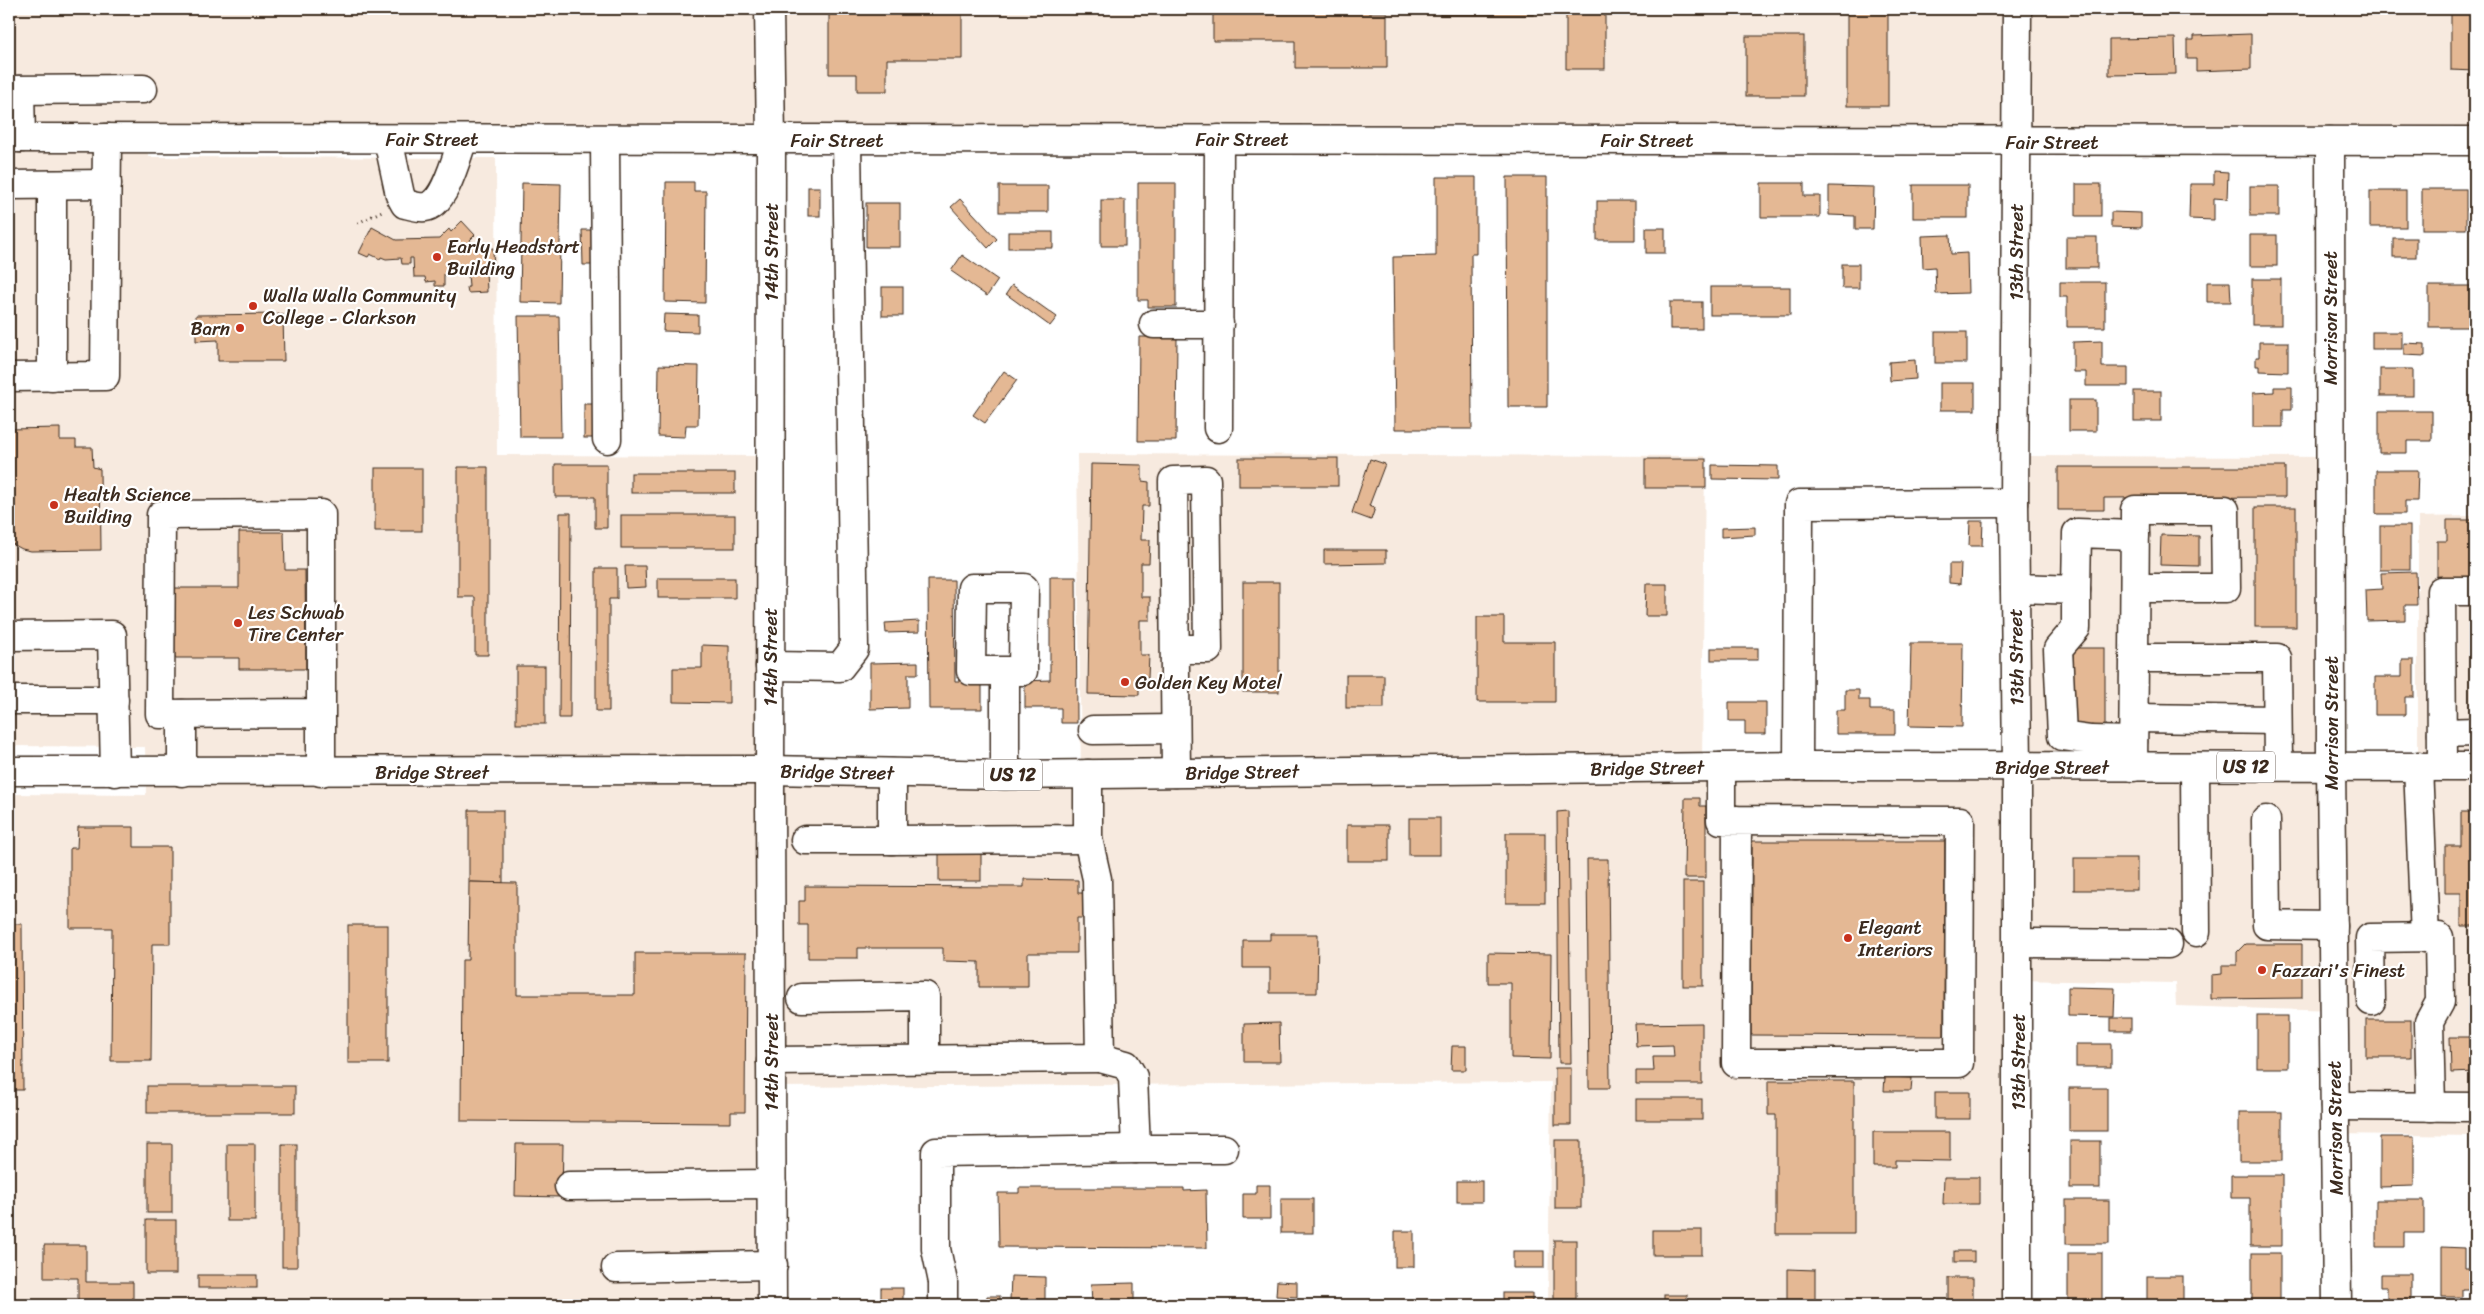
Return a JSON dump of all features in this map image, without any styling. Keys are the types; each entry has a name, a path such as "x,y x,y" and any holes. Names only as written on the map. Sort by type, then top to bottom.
{"main road":[{"name":"14th Street","path":"769,9 771,140 770,770 772,1305"},
{"name":"13th Street","path":"2017,9 2014,503 2018,943 2017,1305"},
{"path":"15,138 15,90 142,89"},
{"name":"Fair Street","path":"15,138 2017,142 2475,141"},
{"path":"9,377 106,376 107,138"},
{"path":"388,139 400,195 405,204 426,207 434,202 446,187 462,139"},
{"path":"1218,428 1220,139"},
{"path":"605,140 607,439"},
{"path":"770,666 840,667 854,649 847,140"},
{"name":"Morrison Street","path":"2330,141 2331,766 2337,1305"},
{"path":"9,185 107,184"},
{"path":"52,185 52,377"},
{"path":"1154,324 1219,324"},
{"path":"1175,649 1208,649 1206,480 1173,481 1176,773"},
{"path":"1798,766 1800,504 2014,503"},
{"path":"2133,742 2135,510 2225,510 2226,588 2135,588"},
{"path":"321,713 160,714 161,515 321,514 321,713 321,772"},
{"path":"2135,534 2077,533 2076,628 2058,649 2062,736 2091,740 2133,742 2277,720"},
{"path":"2015,588 2076,590"},
{"path":"2425,938 2430,766 2442,732 2441,591 2475,590"},
{"path":"9,636 112,636 115,772"},
{"path":"2134,658 2277,658 2278,766"},
{"path":"1005,671 1005,775"},
{"path":"9,700 114,700"},
{"path":"182,714 182,772"},
{"path":"1092,730 1176,729"},
{"path":"2442,732 2475,732"},
{"name":"Bridge Street","path":"9,771 770,770 1005,775 1798,766 2017,767 2133,742 2195,767 2475,767"},
{"path":"2195,767 2196,932"},
{"path":"1721,768 1721,820 1737,820 1960,821 1959,1063 1736,1063 1737,820"},
{"path":"892,773 892,840"},
{"path":"1088,774 1088,839 1097,879 1100,1058"},
{"path":"2266,820 2267,925 2333,926"},
{"path":"804,840 1088,839"},
{"path":"2371,1001 2370,938 2439,938 2440,1002 2429,1022 2431,1107"},
{"path":"2018,943 2168,944"},
{"path":"802,998 925,996 925,1060"},
{"path":"771,1061 1100,1058 1126,1065 1133,1078 1136,1149"},
{"path":"2335,1106 2475,1108"},
{"path":"943,1305 943,1282 936,1249 936,1152 1224,1149"},
{"path":"569,1186 772,1184"},
{"path":"616,1268 772,1266"}],"shaded area":[{"path":"9,9 2475,9 2475,141 148,132 148,157 496,158 497,455 771,456 770,770 1081,774 1077,454 1705,456 1702,767 2017,767 2015,456 2331,457 2331,766 2418,766 2418,517 2475,516 2475,1136 2335,1134 2334,1011 2176,1006 2175,983 2018,980 2017,1305 1548,1305 1551,1082 772,1087 771,1305 9,1305 9,794 146,795 145,747 9,746"}],"building":[{"path":"829,9 962,9 962,59 887,59 887,91 857,91 857,74 829,74"},
{"path":"1213,9 1369,9 1369,13 1387,13 1387,68 1295,68 1295,41 1213,41"},
{"path":"1440,9 1534,9 1534,15 1440,15"},
{"path":"1847,9 1888,9 1888,106 1847,106"},
{"path":"2451,9 2475,9 2475,71 2451,70"},
{"path":"1566,10 1605,10 1605,69 1566,69"},
{"path":"2251,34 2251,69 2196,71 2196,59 2187,59 2187,40 2194,40 2194,36"},
{"path":"1746,36 1804,36 1804,96 1746,96"},
{"path":"2175,38 2176,74 2109,75 2109,39"},
{"path":"2214,171 2228,172 2227,199 2214,198 2214,220 2189,219 2190,184 2214,184"},
{"path":"1436,177 1476,177 1476,254 1471,254 1472,429 1395,429 1393,257 1436,256"},
{"path":"1507,177 1547,177 1547,407 1508,407"},
{"path":"666,182 694,182 694,191 706,191 705,303 665,302"},
{"path":"522,183 561,184 559,303 520,302"},
{"path":"1138,183 1176,183 1176,307 1148,307 1148,300 1138,300"},
{"path":"1761,183 1804,183 1804,196 1820,196 1820,217 1761,217"},
{"path":"2076,184 2101,184 2101,216 2076,216"},
{"path":"1913,185 1968,185 1968,218 1913,218"},
{"path":"999,186 1048,186 1048,212 999,212"},
{"path":"1829,186 1874,187 1873,229 1855,229 1855,216 1829,215"},
{"path":"2250,186 2279,186 2279,216 2250,216"},
{"path":"808,187 820,187 820,216 808,216"},
{"path":"2422,189 2466,189 2466,229 2422,229"},
{"path":"2370,191 2406,191 2406,227 2370,227"},
{"path":"960,199 997,239 988,248 951,207"},
{"path":"1101,200 1125,200 1125,246 1101,246"},
{"path":"1597,201 1635,201 1635,240 1597,240"},
{"path":"866,203 900,203 900,247 866,247"},
{"path":"2111,212 2141,213 2141,228 2111,227"},
{"name":"Early Headstart Building","path":"462,221 475,235 470,240 478,249 493,248 494,270 486,270 487,292 468,293 468,273 444,274 444,286 435,286 435,281 426,282 425,277 414,277 413,258 410,258 410,264 402,264 401,258 386,259 381,257 380,259 370,254 368,257 359,253 372,227 396,240 439,239 449,229 451,232"},
{"path":"1646,228 1665,228 1665,253 1646,253"},
{"path":"582,230 598,230 599,265 583,265"},
{"path":"1008,232 1053,232 1053,248 1008,248"},
{"path":"1950,235 1951,254 1967,253 1968,293 1936,294 1935,267 1923,268 1922,236"},
{"path":"2250,235 2277,235 2277,266 2250,266"},
{"path":"2066,237 2097,237 2097,268 2066,268"},
{"path":"2393,238 2416,238 2416,257 2393,257"},
{"path":"962,255 998,280 987,296 951,271"},
{"path":"1842,264 1859,264 1859,288 1842,288"},
{"path":"2252,279 2281,279 2281,325 2252,325"},
{"path":"2060,282 2105,282 2105,327 2067,327 2067,297 2060,297"},
{"path":"2207,282 2230,282 2231,302 2207,302"},
{"path":"1012,285 1057,317 1050,326 1006,294"},
{"path":"2429,286 2475,286 2475,327 2429,327"},
{"path":"882,287 903,287 903,316 882,316"},
{"path":"1710,287 1790,287 1790,315 1710,315"},
{"path":"1670,302 1702,302 1702,329 1670,329"},
{"name":"Barn","path":"283,314 284,361 218,361 218,340 196,341 196,315"},
{"path":"664,314 698,315 698,332 663,331"},
{"path":"518,316 559,316 561,437 520,437"},
{"path":"1935,332 1967,332 1967,363 1935,363"},
{"path":"2372,332 2402,332 2402,349 2372,349"},
{"path":"1139,337 1177,337 1176,441 1138,441"},
{"path":"2102,341 2102,367 2128,367 2128,386 2086,386 2086,372 2073,372 2073,342"},
{"path":"2259,342 2288,342 2288,372 2259,371 2259,366 2256,366 2256,357 2259,357"},
{"path":"2404,343 2425,344 2425,356 2404,355"},
{"path":"1915,360 1916,379 1890,381 1889,362"},
{"path":"659,365 699,366 698,425 686,425 685,437 658,436"},
{"path":"2380,369 2413,369 2413,396 2380,396"},
{"path":"1004,371 1017,380 985,423 973,415"},
{"path":"1940,383 1975,383 1975,410 1940,410"},
{"path":"2274,387 2292,387 2292,410 2283,410 2283,427 2253,427 2253,393 2274,392"},
{"path":"2134,391 2161,391 2161,421 2134,421"},
{"path":"2069,400 2096,400 2096,431 2069,431"},
{"path":"584,404 601,404 601,438 584,438"},
{"path":"2379,411 2432,411 2432,441 2407,441 2407,453 2379,453"},
{"name":"Health Science Building","path":"60,428 60,440 76,440 76,447 92,447 93,467 100,469 101,550 31,551 22,549 9,542 9,429"},
{"path":"1239,458 1338,458 1338,486 1239,486"},
{"path":"1370,459 1385,464 1369,506 1375,508 1371,520 1352,513"},
{"path":"1645,459 1706,459 1706,488 1645,488"},
{"path":"555,464 607,464 607,528 595,528 595,497 555,497"},
{"path":"1091,464 1142,465 1142,481 1149,482 1149,506 1142,506 1141,540 1150,540 1149,563 1141,563 1141,597 1150,597 1150,620 1140,620 1140,655 1149,655 1148,678 1139,678 1139,695 1088,694"},
{"path":"1712,465 1778,466 1778,480 1712,479"},
{"path":"458,467 488,467 488,655 475,655 475,597 458,597"},
{"path":"2058,467 2285,467 2285,497 2104,498 2104,510 2058,510"},
{"path":"375,468 422,468 422,531 375,531"},
{"path":"2376,470 2418,470 2417,501 2405,501 2405,514 2376,514"},
{"path":"631,473 735,473 735,493 631,493"},
{"path":"2255,507 2296,507 2296,627 2255,627"},
{"path":"560,513 571,513 570,718 559,718"},
{"path":"621,515 735,515 735,548 621,548"},
{"path":"2447,520 2475,520 2475,580 2437,580 2437,541 2447,541"},
{"path":"1970,521 1983,521 1982,546 1969,546"},
{"path":"2380,526 2410,526 2410,570 2380,570"},
{"path":"1755,527 1755,535 1721,537 1721,528"},
{"name":"Les Schwab Tire Center","path":"239,532 284,532 285,570 305,570 306,669 239,669 239,658 171,658 171,588 239,588"},
{"path":"2161,535 2199,536 2199,566 2160,565"},
{"path":"1324,550 1386,550 1386,563 1324,564"},
{"path":"1949,564 1961,564 1960,584 1949,583"},
{"path":"625,566 645,566 646,587 626,588"},
{"path":"596,568 617,568 617,599 609,599 609,711 596,711"},
{"path":"2416,572 2417,605 2405,605 2405,620 2367,621 2366,590 2382,589 2381,573"},
{"path":"1050,577 1076,577 1077,723 1061,723 1061,708 1025,708 1025,681 1050,680"},
{"path":"658,578 735,578 735,598 658,598"},
{"path":"928,580 954,580 955,681 982,681 982,709 929,709"},
{"path":"1243,582 1279,582 1279,692 1243,692"},
{"path":"1646,584 1667,584 1667,616 1645,616"},
{"path":"1477,617 1504,617 1504,642 1555,642 1555,702 1477,702"},
{"path":"919,621 919,632 886,633 885,623"},
{"path":"1911,643 1963,643 1962,727 1909,726"},
{"path":"702,645 729,646 729,703 673,702 673,668 702,668"},
{"path":"1711,648 1758,648 1758,660 1711,660"},
{"path":"2073,648 2105,648 2105,727 2073,727"},
{"path":"2402,660 2414,660 2414,697 2405,697 2405,715 2375,715 2375,677 2402,677"},
{"path":"918,662 918,674 908,674 908,708 870,709 870,663"},
{"path":"516,666 545,666 545,724 516,724"},
{"path":"1346,675 1384,675 1384,708 1346,708"},
{"path":"1845,690 1859,690 1859,700 1870,700 1870,710 1895,710 1895,734 1836,734 1836,710 1845,710"},
{"path":"1729,702 1766,702 1766,734 1745,734 1745,721 1729,721"},
{"path":"1685,798 1700,798 1700,806 1706,806 1706,878 1684,878"},
{"path":"469,810 503,810 503,883 469,882"},
{"path":"1568,811 1571,1063 1559,1063 1557,812"},
{"path":"2461,812 2475,812 2475,926 2461,926 2461,893 2445,893 2445,846 2461,846"},
{"path":"1409,818 1440,818 1440,855 1409,855"},
{"path":"1347,825 1389,825 1389,861 1347,861"},
{"path":"78,827 134,827 134,847 170,847 170,944 152,944 151,1061 111,1061 112,928 70,928 70,848 77,848"},
{"path":"1506,833 1545,833 1545,903 1506,903"},
{"name":"Elegant Interiors","path":"1752,841 1945,841 1944,1036 1751,1035"},
{"path":"939,843 981,843 981,881 939,881"},
{"path":"2074,858 2137,858 2137,890 2074,890"},
{"path":"1587,859 1608,859 1610,1088 1589,1088"},
{"path":"1024,879 1078,880 1078,893 1085,893 1084,918 1077,918 1077,953 1028,953 1028,987 979,987 979,962 943,961 943,948 858,948 858,958 808,958 808,925 799,925 799,901 805,901 805,886 1024,887"},
{"path":"469,882 517,883 517,995 635,995 635,953 746,953 745,1112 731,1112 731,1123 461,1121 462,960 468,960"},
{"path":"1683,882 1703,882 1703,986 1683,986"},
{"path":"9,924 22,924 23,1090 9,1090"},
{"path":"348,925 388,925 388,1063 348,1063"},
{"path":"1270,934 1318,934 1317,993 1270,993 1270,968 1243,968 1243,940 1270,940"},
{"name":"Fazzari's Finest","path":"2245,944 2302,944 2302,998 2211,999 2211,975 2222,974 2222,965 2237,965 2237,952"},
{"path":"1488,953 1551,954 1550,1059 1511,1058 1511,983 1488,983"},
{"path":"2068,987 2115,988 2114,1017 2068,1016"},
{"path":"2257,1016 2288,1016 2288,1068 2257,1068"},
{"path":"2111,1018 2131,1018 2131,1031 2111,1031"},
{"path":"2366,1020 2411,1020 2411,1057 2366,1057"},
{"path":"1279,1023 1280,1062 1244,1062 1244,1024"},
{"path":"1702,1023 1702,1084 1636,1084 1636,1071 1654,1071 1653,1057 1674,1057 1673,1045 1636,1046 1635,1024"},
{"path":"2450,1037 2475,1037 2475,1072 2451,1073"},
{"path":"2076,1044 2111,1044 2111,1067 2076,1067"},
{"path":"1452,1046 1466,1046 1466,1070 1451,1070"},
{"path":"1555,1068 1571,1068 1571,1125 1555,1125"},
{"path":"1885,1077 1912,1078 1911,1091 1884,1091"},
{"path":"1768,1081 1854,1081 1854,1234 1776,1234 1776,1115 1768,1115"},
{"path":"147,1086 295,1086 295,1113 147,1113"},
{"path":"2069,1088 2107,1088 2107,1131 2069,1131"},
{"path":"1935,1092 1970,1092 1970,1119 1935,1119"},
{"path":"1636,1099 1702,1099 1702,1120 1636,1120"},
{"path":"2239,1112 2282,1112 2282,1161 2239,1161"},
{"path":"1873,1132 1950,1132 1950,1161 1895,1160 1895,1167 1873,1167"},
{"path":"2380,1137 2414,1137 2414,1186 2380,1187"},
{"path":"1555,1140 1581,1140 1581,1208 1555,1208"},
{"path":"2070,1141 2100,1141 2100,1188 2070,1188"},
{"path":"147,1144 172,1144 172,1213 147,1213"},
{"path":"227,1144 255,1144 255,1221 227,1221"},
{"path":"282,1144 297,1144 297,1267 282,1267"},
{"path":"516,1144 563,1144 562,1197 515,1196"},
{"path":"2231,1175 2282,1175 2282,1246 2250,1246 2250,1198 2231,1198"},
{"path":"1944,1177 1979,1177 1979,1204 1943,1204"},
{"path":"1457,1181 1482,1181 1482,1202 1457,1202"},
{"path":"1256,1185 1270,1185 1270,1219 1243,1219 1243,1194 1256,1194"},
{"path":"1019,1188 1184,1188 1184,1191 1206,1190 1207,1248 999,1247 998,1193 1019,1193"},
{"path":"1281,1199 1313,1199 1313,1233 1281,1233"},
{"path":"2066,1200 2109,1200 2109,1244 2066,1244"},
{"path":"2376,1200 2424,1200 2424,1233 2404,1233 2404,1247 2376,1247"},
{"path":"146,1220 176,1220 176,1274 146,1274"},
{"path":"1653,1230 1702,1230 1702,1255 1653,1255"},
{"path":"1395,1231 1414,1231 1414,1267 1395,1267"},
{"path":"1554,1240 1576,1240 1576,1299 1554,1299"},
{"path":"44,1245 86,1245 86,1282 133,1282 133,1305 78,1305 78,1278 44,1278"},
{"path":"2442,1247 2465,1248 2465,1268 2475,1268 2475,1289 2462,1289 2462,1297 2442,1297"},
{"path":"1513,1251 1544,1251 1544,1268 1513,1268"},
{"path":"1954,1251 1974,1251 1974,1262 1954,1262"},
{"path":"2068,1253 2102,1253 2102,1302 2068,1302"},
{"path":"2252,1253 2280,1253 2280,1301 2252,1301"},
{"path":"1787,1269 1815,1270 1815,1305 1787,1305"},
{"path":"2380,1274 2411,1274 2411,1305 2387,1305 2387,1287 2380,1287"},
{"path":"198,1275 257,1275 257,1288 198,1288"},
{"path":"1011,1276 1045,1277 1045,1300 1010,1300"},
{"path":"2147,1276 2183,1276 2183,1305 2147,1305"},
{"path":"1948,1278 1973,1278 1973,1305 1948,1305"},
{"path":"1277,1281 1297,1282 1297,1297 1276,1296"},
{"path":"1134,1283 1134,1305 1092,1305 1091,1284"},
{"path":"881,1288 903,1288 903,1305 881,1305"},
{"path":"1503,1293 1532,1293 1532,1305 1503,1305"},
{"path":"1664,1295 1687,1295 1687,1305 1664,1305"},
{"path":"987,1296 1000,1296 1000,1305 986,1305"},
{"path":"1413,1301 1436,1301 1436,1305 1413,1305"}],"place":[{"name":"Early Headstart Building","path":"437,257"},
{"name":"Walla Walla Community College - Clarkson","path":"253,306"},
{"name":"Barn","path":"240,328"},
{"name":"Health Science Building","path":"54,505"},
{"name":"Les Schwab Tire Center","path":"238,623"},
{"name":"Golden Key Motel","path":"1125,682"},
{"name":"Elegant Interiors","path":"1848,938"},
{"name":"Fazzari's Finest","path":"2262,970"}]}
